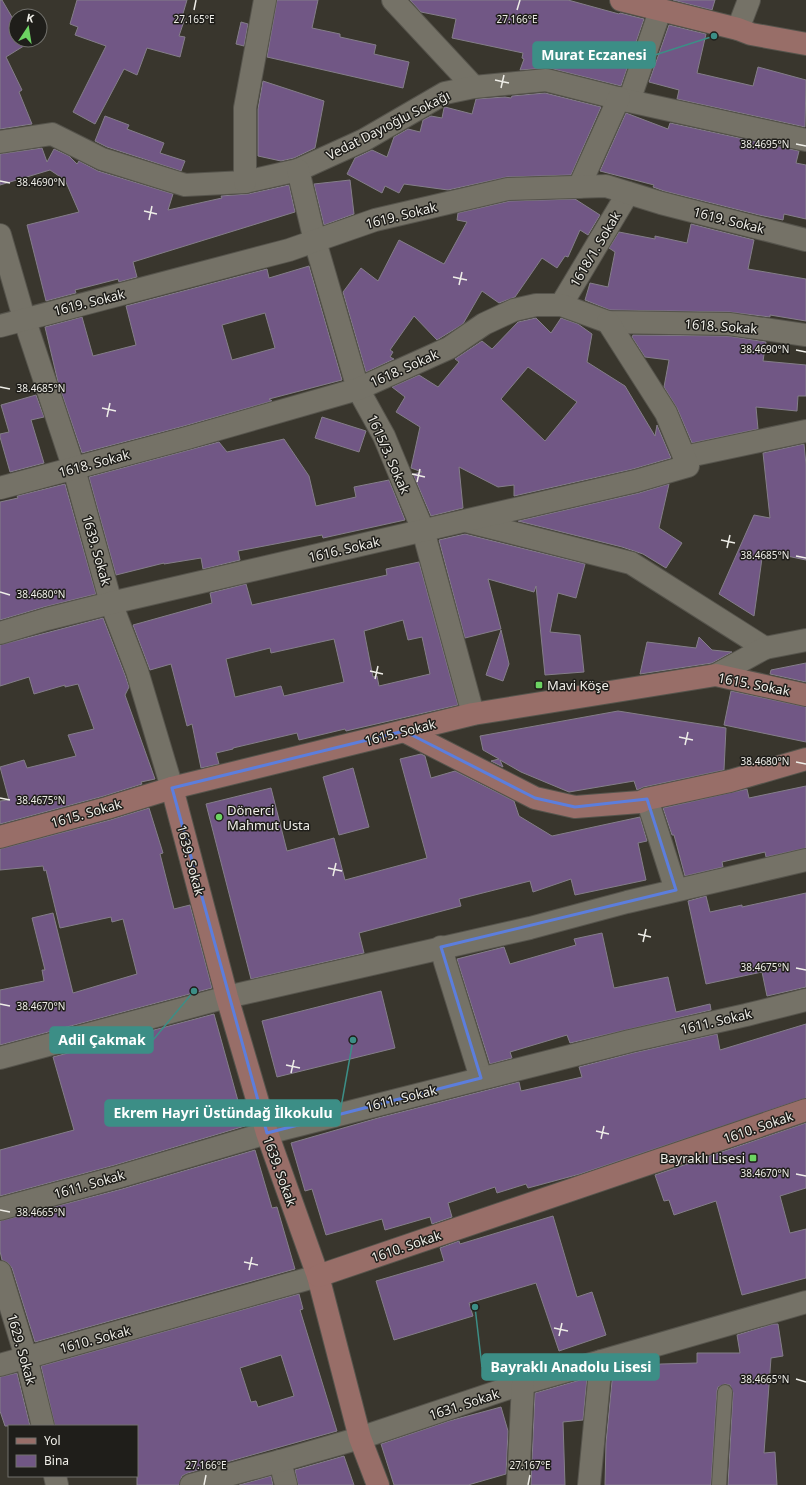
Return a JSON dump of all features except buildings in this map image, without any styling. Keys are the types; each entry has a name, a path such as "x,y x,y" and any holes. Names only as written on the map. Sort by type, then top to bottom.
{"main road":[{"path":"621,0 738,29 751,34 806,44"},
{"name":"1615. Sokak","path":"0,837 107,808 172,788 473,714 716,675 806,695"},
{"path":"404,731 534,798 575,807 640,802 647,799 730,781 806,759"},
{"name":"1639. Sokak","path":"172,788 227,997 267,1133 318,1276 360,1438 378,1485"},
{"name":"1610. Sokak","path":"318,1276 806,1110"}],"street":[{"path":"245,182 245,108 265,0"},
{"path":"393,0 474,88"},
{"path":"738,29 749,0"},
{"path":"579,187 624,100 660,10"},
{"name":"Vedat Dayıoğlu Sokağı","path":"0,142 52,134 102,159 185,185 245,182 298,170 364,140 445,93 474,88 546,80 624,100 806,140"},
{"name":"1615/3. Sokak","path":"298,170 315,241 358,389 384,436 423,530 473,714"},
{"name":"1619. Sokak","path":"0,326 24,318 289,250 375,220 508,189 606,186 661,203 806,240"},
{"name":"1618/1. Sokak","path":"561,305 628,193"},
{"name":"1639. Sokak","path":"0,235 24,318 74,469 111,603 137,671 172,788"},
{"name":"1618. Sokak","path":"0,488 74,469 358,389 449,348 484,324 514,310 536,305 561,305 608,322 729,324 806,334"},
{"path":"608,322 666,413 686,462"},
{"name":"1616. Sokak","path":"0,633 47,619 111,603 636,481 686,462 806,431"},
{"path":"463,521 631,563 765,648"},
{"path":"716,675 765,648 806,640"},
{"path":"647,799 676,890"},
{"path":"0,1058 227,997 530,928 627,902 806,860"},
{"path":"442,947 445,962 481,1078"},
{"name":"1611. Sokak","path":"0,1209 118,1177 267,1133 630,1040 746,1015 806,1000"},
{"name":"1629. Sokak","path":"0,1272 26,1357 43,1425"},
{"name":"1610. Sokak","path":"0,1365 318,1276"},
{"name":"1631. Sokak","path":"191,1485 360,1438 523,1384 806,1302"},
{"path":"589,1485 601,1362"},
{"path":"518,1485 523,1384"},
{"path":"280,1461 286,1485"}],"lane":[{"path":"720,1485 725,1392"}],"highlighted area":[{"path":"404,731 535,798 575,807 647,799 676,890 441,947 481,1078 267,1133 172,788"}],"place":[{"name":"Murat Eczanesi","path":"714,36"},
{"name":"Mavi Köşe","path":"539,685"},
{"name":"Dönerci Mahmut Usta","path":"219,817"},
{"name":"Adil Çakmak","path":"194,991"},
{"name":"Ekrem Hayri Üstündağ İlkokulu","path":"353,1040"},
{"name":"Bayraklı Lisesi","path":"753,1158"},
{"name":"Bayraklı Anadolu Lisesi","path":"475,1307"}]}
